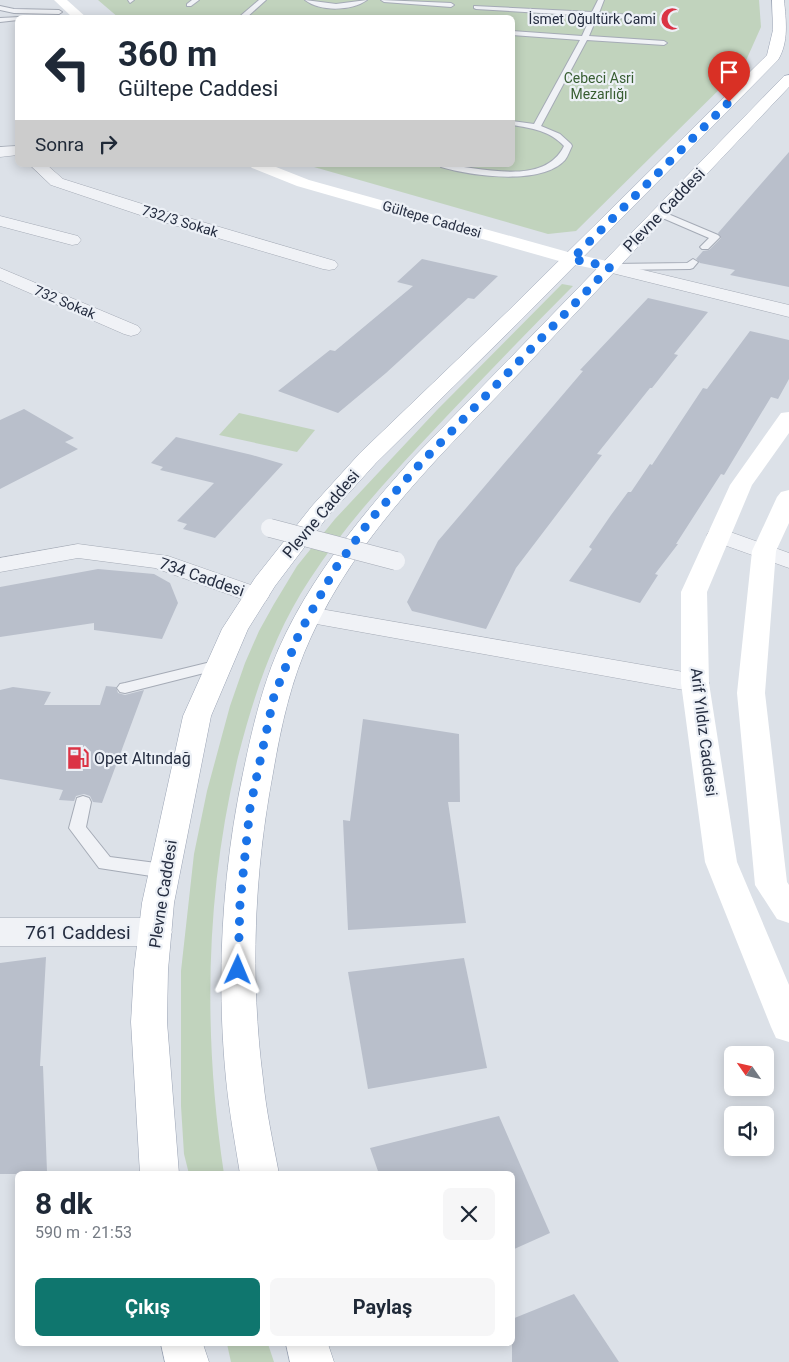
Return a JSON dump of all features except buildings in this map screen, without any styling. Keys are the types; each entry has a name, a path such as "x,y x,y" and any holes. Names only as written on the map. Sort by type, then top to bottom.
{"main road":[{"name":"Plevne Caddesi","path":"160,1171 149,1022 158,903 198,716 235,628 256,596 320,512 368,458 572,259 773,57 780,37 778,0"},
{"path":"59,6 77,14"},
{"name":"Plevne Caddesi","path":"260,1171 243,1069 238,970 240,903 250,808 274,696 299,634 335,569 371,519 420,464 789,79"},
{"name":"Gültepe Caddesi","path":"262,167 303,183 572,259 610,267"},
{"name":"Arif Yıldız Caddesi","path":"789,418 741,486 694,592 695,683 721,862 789,1027"},
{"path":"789,497 750,693 771,885 789,910"},
{"path":"183,1346 187,1362"},
{"path":"308,1346 312,1362"}],"street":[{"path":"0,152 15,150"},
{"name":"732/3 Sokak","path":"40,167 57,182 149,212 328,265"},
{"path":"0,221 72,240"},
{"path":"610,267 789,311"},
{"name":"732 Sokak","path":"0,273 131,330"},
{"path":"270,528 396,561"},
{"path":"719,535 776,556"},
{"name":"734 Caddesi","path":"0,565 78,551 159,561 256,596"},
{"path":"309,615 695,683"},
{"name":"761 Caddesi","path":"0,932 155,932"}],"lane":[{"path":"189,5 196,0"},
{"path":"245,15 263,0"},
{"path":"308,0 327,5 346,5 364,0"},
{"path":"384,0 452,5"},
{"path":"506,15 515,0"},
{"path":"537,127 585,38 601,0"},
{"path":"321,11 327,5"},
{"path":"0,8 14,11 59,6"},
{"path":"29,15 59,6"},
{"path":"476,7 650,18"},
{"path":"0,13 8,19"},
{"path":"0,20 15,18"},
{"path":"515,33 664,43"},
{"path":"452,167 474,173 522,173 543,169 558,163 567,155 568,146 562,138 537,127 515,123"},
{"path":"661,214 716,237 705,247"},
{"path":"610,267 690,266 693,262"},
{"path":"125,688 219,665"},
{"path":"83,802 78,828 105,863 164,871"}],"green space":[{"name":"Cebeci Asri Mezarlığı","path":"98,0 759,0 761,27 744,65 576,231 548,234 314,167 515,167 515,15 116,15"},
{"path":"562,284 573,286 493,368 357,515 325,557 297,600 266,665 238,757 227,809 214,913 210,1017 217,1122 224,1171 188,1171 184,1154 181,1106 181,971 194,854 207,791 230,706 245,663 259,631 297,566 335,519 437,410"},
{"path":"239,413 315,430 297,452 219,435"},
{"path":"227,1346 269,1346 274,1362 231,1362"}],"place":[{"name":"İsmet Oğultürk Cami","path":"672,19"},
{"name":"Opet Altındağ","path":"78,758"}],"route":[{"path":"238,970 240,903 250,808 274,696 299,634 335,569 371,519 420,464 610,267 572,259 729,102"}]}
